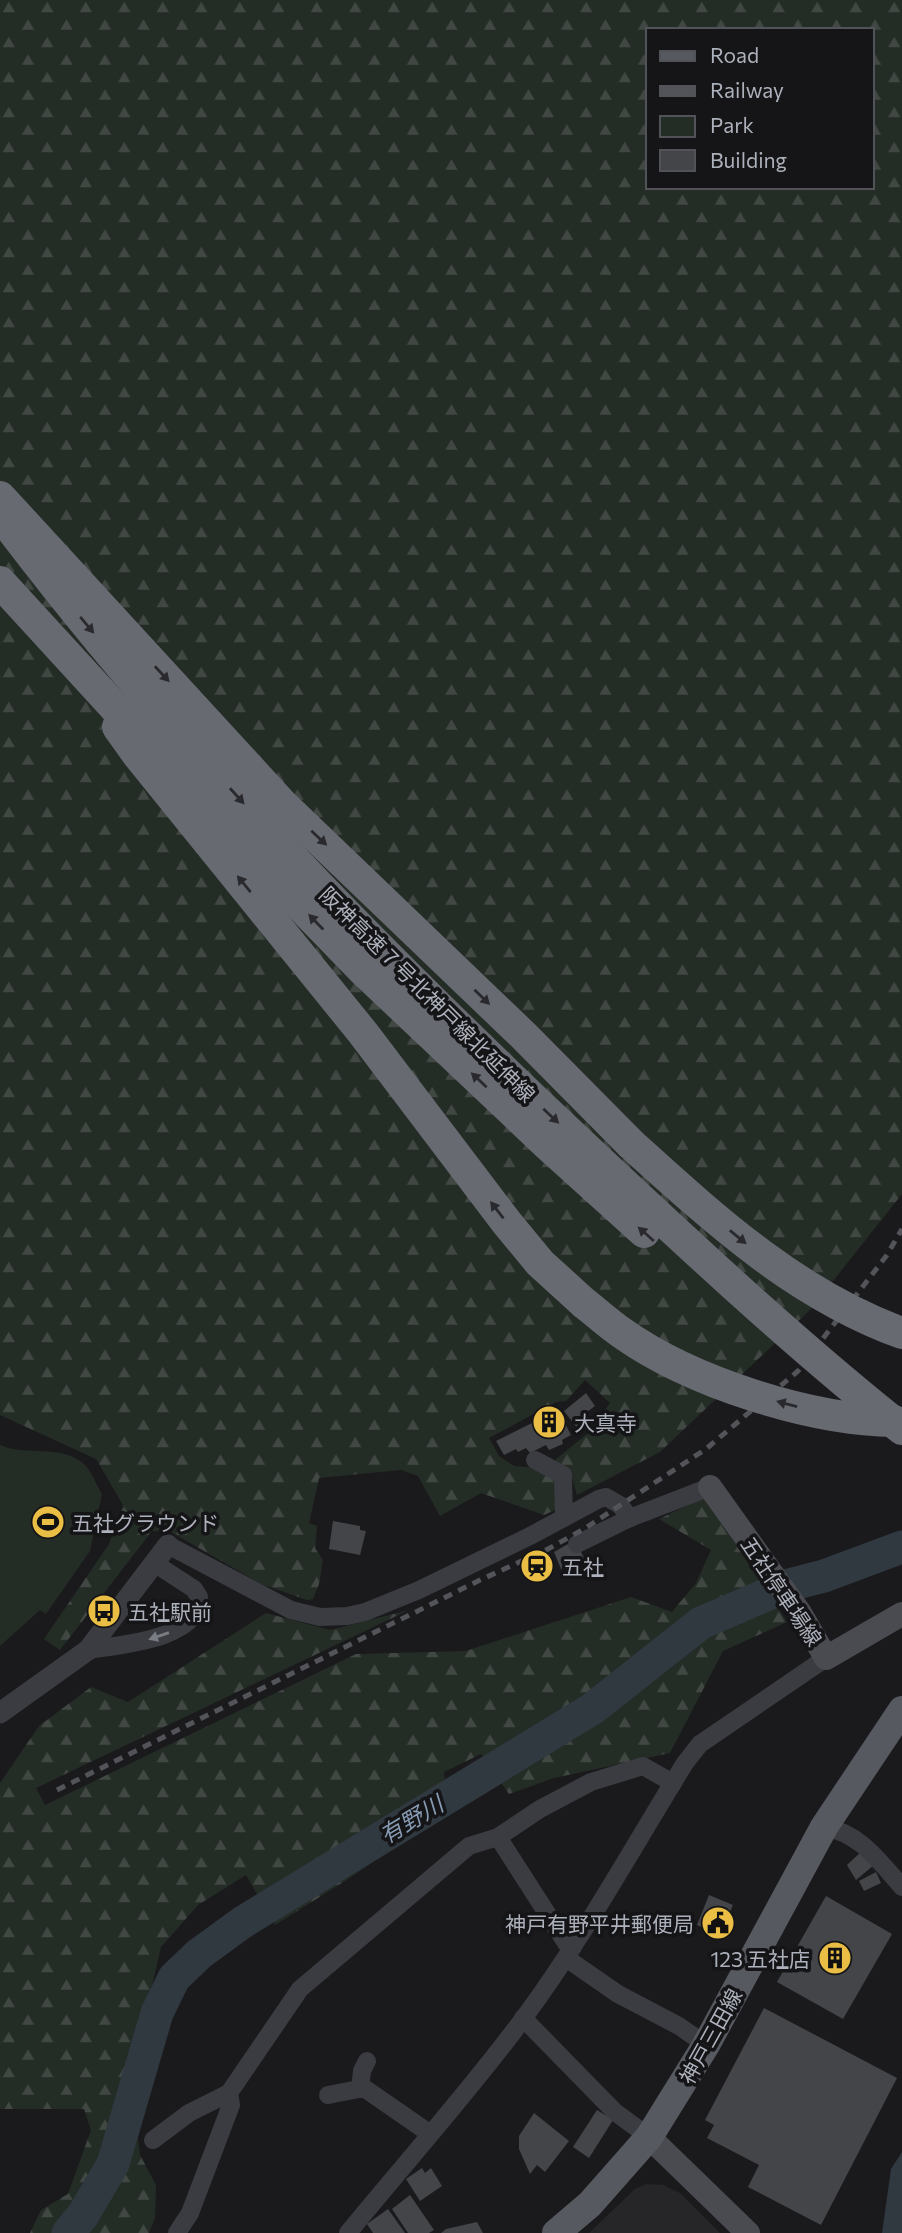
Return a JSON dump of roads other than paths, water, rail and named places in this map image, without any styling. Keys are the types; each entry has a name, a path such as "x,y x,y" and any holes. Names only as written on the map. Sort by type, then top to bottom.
{"highway":[{"path":"0,497 282,804 516,1028 631,1144 705,1211 766,1260 814,1292 865,1320 902,1333"},
{"name":"阪神高速７号北神戸線北延伸線","path":"0,514 81,619 139,687 314,882 399,970 699,1254 830,1372 902,1429"},
{"name":"阪神高速７号北神戸線北延伸線","path":"0,582 229,832 364,971 681,1265 902,1455"},
{"path":"65,651 138,755 363,1033 468,1173 540,1263 623,1334 669,1360 733,1388 828,1414 874,1421 902,1421"}],"main road":[{"name":"五社停車場線","path":"710,1487 800,1613 826,1658 902,1614"},
{"name":"神戸三田線","path":"555,2233 590,2204 649,2137 706,2045 824,1827 902,1710"},
{"path":"649,2137 748,2233"}],"street":[{"path":"535,1460 564,1475 564,1518"},
{"path":"577,1544 630,1518 710,1487"},
{"path":"0,1713 88,1650 168,1545 291,1610 305,1615 332,1617 365,1612 419,1590 606,1497 620,1506 630,1518"},
{"path":"88,1650 158,1638 186,1623 195,1614 199,1597 194,1589 154,1563"},
{"path":"348,2233 523,2018 569,1952 673,1783 701,1744 826,1658"},
{"path":"153,2140 189,2113 229,2093 300,1989 469,1846 498,1837 540,1809 592,1782 621,1772 643,1766 673,1783"},
{"path":"824,1827 836,1829 863,1843 902,1887"},
{"path":"498,1837 566,1943 569,1952 618,1994 679,2026 706,2045"},
{"path":"523,2018 615,2112 649,2137"},
{"path":"360,2089 362,2071 367,2062"},
{"path":"328,2095 364,2088 429,2133"},
{"path":"177,2233 190,2213 231,2105 229,2093"}],"waterway":[{"name":"有野川","path":"68,2233 83,2215 113,2164 157,2013 174,1978 199,1954 243,1922 592,1709 701,1623 789,1585 824,1576 902,1547"}],"railway":[{"path":"57,1790 478,1581 548,1549 584,1529 706,1449 798,1371 887,1255 902,1229"}],"place":[{"name":"大真寺","path":"549,1422"},
{"name":"五社グラウンド","path":"48,1522"},
{"name":"五社","path":"537,1566"},
{"name":"五社駅前","path":"104,1611"},
{"name":"神戸有野平井郵便局","path":"718,1923"},
{"name":"123 五社店","path":"835,1958"}]}
